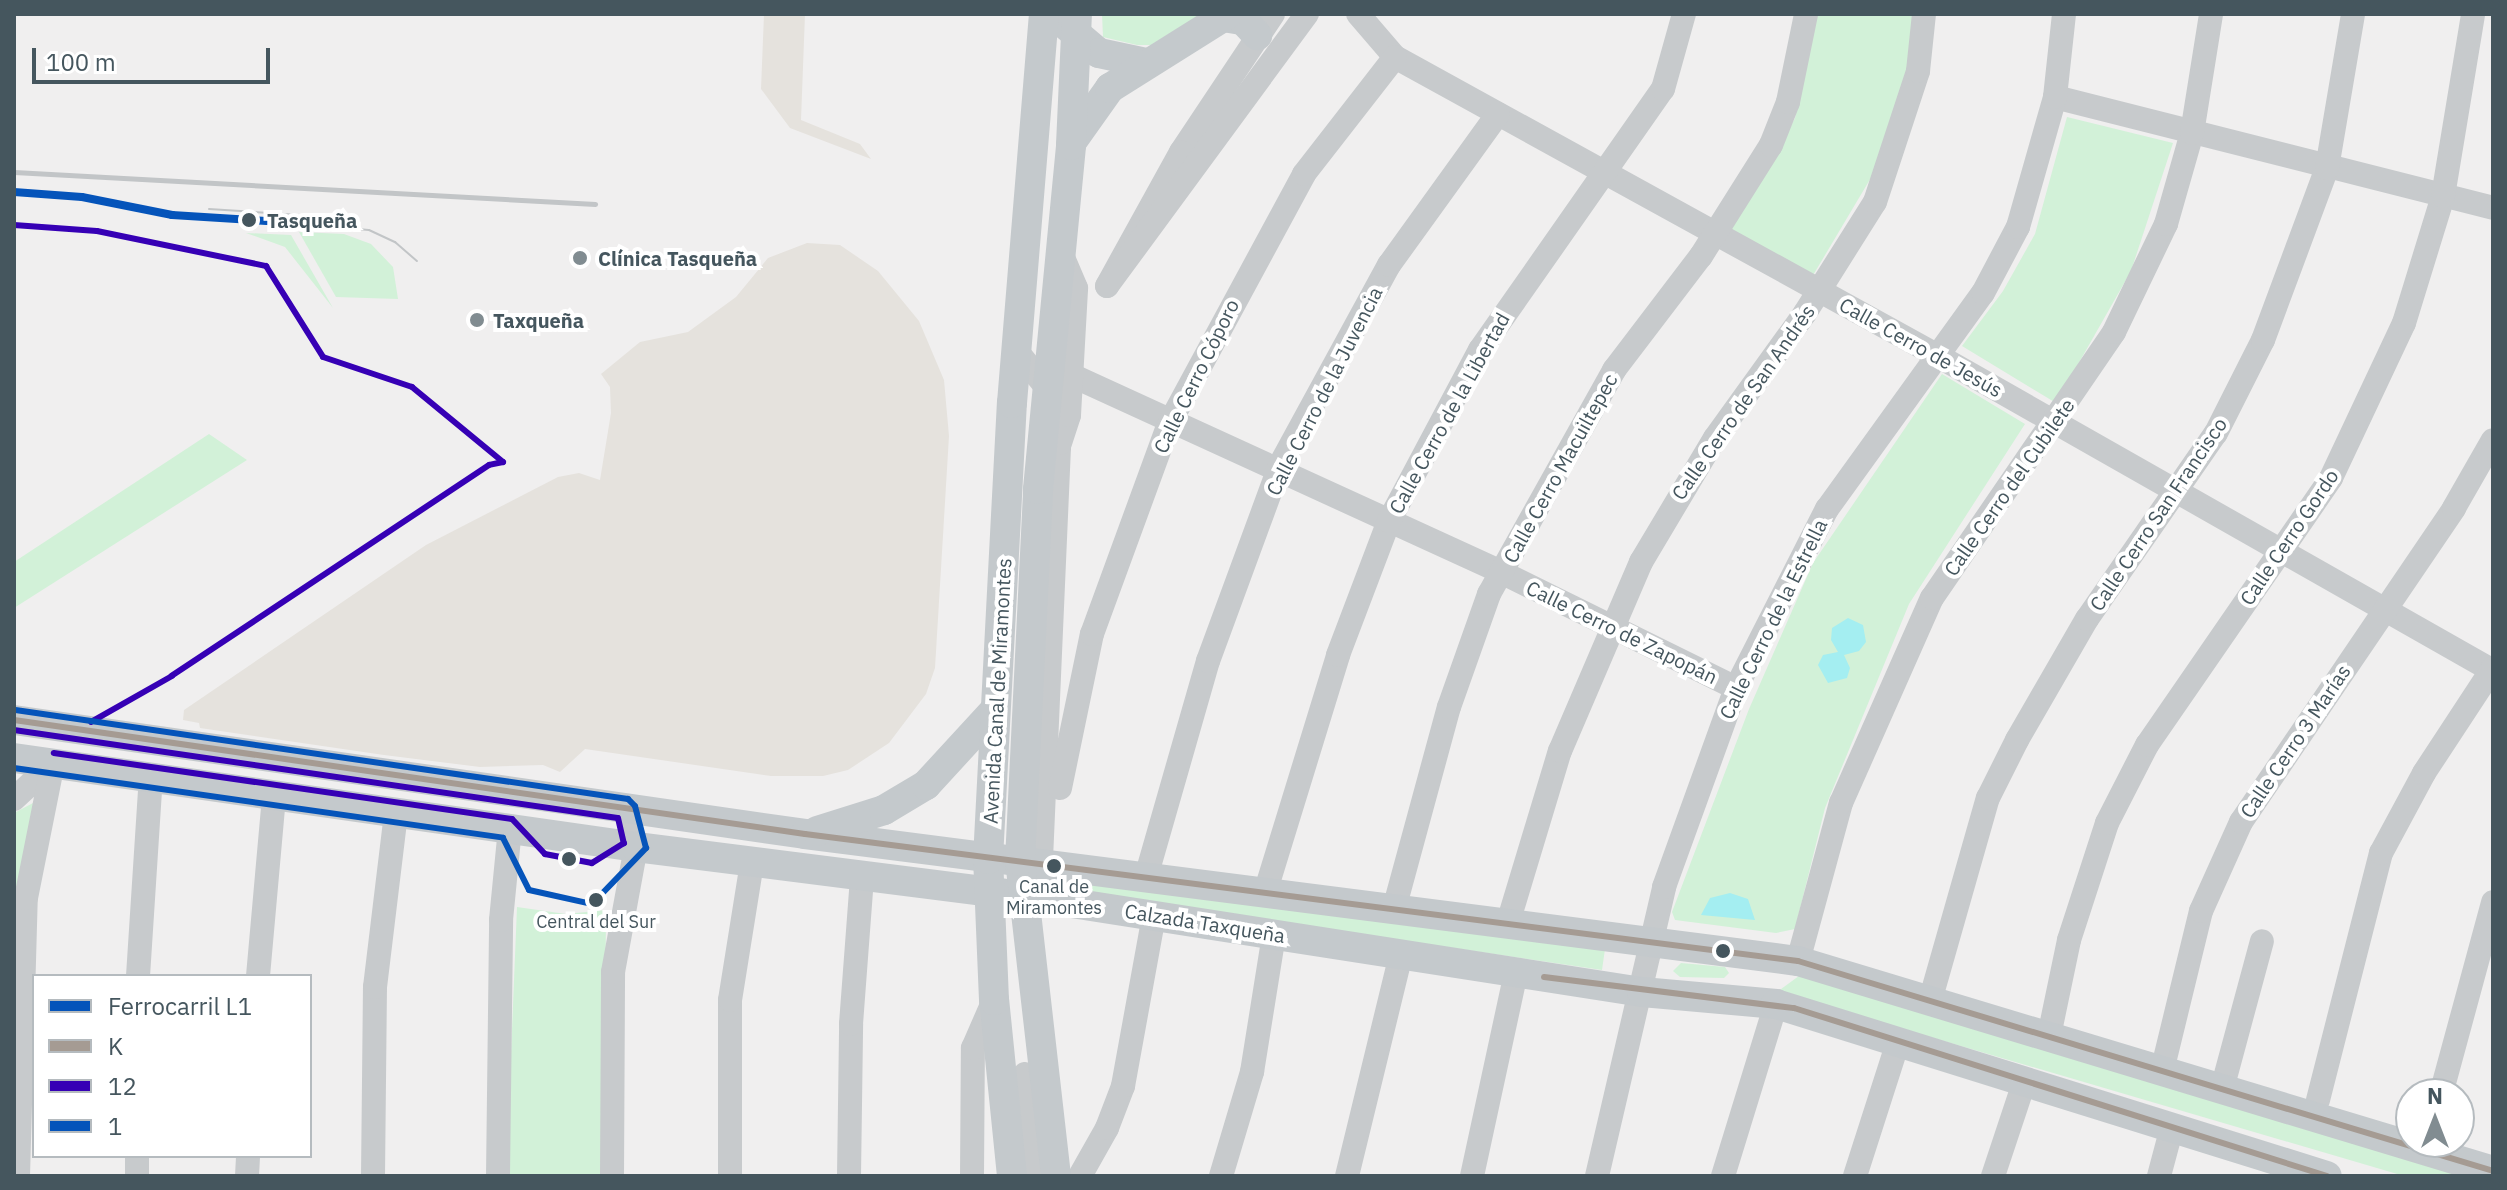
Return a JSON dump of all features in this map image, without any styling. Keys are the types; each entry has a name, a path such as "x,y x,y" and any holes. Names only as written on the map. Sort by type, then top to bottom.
{"main road":[{"name":"Avenida Canal de Miramontes","path":"1012,1176 994,1000 988,859 1016,350 1044,14"},
{"path":"1071,145 1110,88 1146,63 1225,15 1265,25"},
{"name":"Avenida Canal de Miramontes","path":"1056,1176 1030,862 1038,489 1059,382 1060,250 1071,145 1071,22"},
{"path":"1071,22 1108,57 1146,63"},
{"path":"805,834 884,810 926,785 995,710"},
{"path":"14,712 51,725"},
{"name":"Calzada Taxqueña","path":"14,720 988,859 1394,909 1510,915 1648,945 1798,961 2222,1089 2395,1137"},
{"name":"Calzada Taxqueña","path":"14,758 862,878 1035,897 1655,994 1776,1004 2171,1131 2316,1174"},
{"path":"1655,994 1754,985 1798,961"},
{"name":"Calzada Taxqueña","path":"2459,1158 2493,1171"}],"street":[{"path":"1265,25 1181,152 1107,286 1307,14"},
{"name":"Calle Cerro de Jesús","path":"1358,14 1395,57 1606,176 1940,357 2493,670"},
{"name":"Calle Cerro de la Libertad","path":"1265,893 1338,655 1389,521 1480,350 1606,176 1663,89 1684,14"},
{"name":"Calle Cerro Macuiltepec","path":"1394,909 1449,707 1501,572 1614,370 1716,235 1782,116 1802,50 1806,14"},
{"name":"Calle Cerro de San Andrés","path":"1510,915 1555,764 1610,626 1669,510 1819,292 1875,202 1898,142 1918,71 1924,14"},
{"name":"Calle Cerro de la Estrella","path":"1597,1176 1655,994 1648,945 1701,775 1736,688 1827,509 1940,357 1983,293 2018,227 2055,97 2064,14"},
{"name":"Calle Cerro del Cubilete","path":"1798,961 1841,803 1932,598 2114,332 2166,224 2192,133 2211,14"},
{"name":"Calle Cerro San Francisco","path":"1930,1001 1988,798 2087,619 2216,433 2263,340 2327,168 2353,14"},
{"name":"Calle Cerro Gordo","path":"2049,1036 2069,940 2107,823 2147,745 2284,552 2367,408 2404,323 2443,196 2473,14"},
{"name":"Calle Cerro Cóporo","path":"1060,788 1075,732 1092,634 1169,424 1304,174 1395,57"},
{"path":"2055,97 2493,208"},
{"name":"Calle Cerro de la Juvencia","path":"1146,877 1208,661 1278,472 1389,265 1498,114"},
{"name":"Avenida Canal de Miramontes","path":"1016,350 1059,382 1052,641 1046,730 1030,862"},
{"name":"Calle Cerro de Zapopán","path":"1059,382 1169,424 1389,521 1501,572 1736,688"},
{"name":"Calle Cerro 3 Marías","path":"2162,1071 2201,911 2241,822 2386,610 2493,440"},
{"name":"Avenida Canal de Miramontes","path":"1038,489 1059,447"},
{"path":"1052,641 1069,642 1092,634"},
{"path":"2318,1100 2381,853 2424,773 2493,670"},
{"path":"1046,730 1075,732"},
{"path":"14,799 53,763"},
{"path":"18,1176 26,898 53,763"},
{"path":"138,974 151,777"},
{"path":"258,974 274,795"},
{"path":"612,1176 613,972 636,847 626,809"},
{"path":"373,1176 375,987 396,813"},
{"path":"498,1176 501,920 510,829"},
{"path":"730,1176 730,1000 752,863"},
{"path":"849,1176 851,1024 862,878"},
{"path":"2445,1078 2493,902"},
{"path":"1080,1176 1107,1128 1123,1086 1154,915"},
{"path":"1221,1176 1252,1072 1274,934"},
{"path":"2222,1089 2262,941"},
{"path":"1347,1176 1401,954"},
{"path":"1472,1176 1516,972"},
{"path":"972,1176 973,1048 994,1000"},
{"path":"1723,1176 1776,1004"},
{"path":"1855,1176 1898,1042"},
{"path":"1025,1074 1035,1176"},
{"path":"1993,1176 2024,1083"},
{"path":"2159,1176 2171,1131"}],"shaded area":[{"path":"764,14 805,14 801,120 860,144 871,159 790,128 761,89"},
{"path":"807,243 840,245 878,271 919,321 944,380 949,436 935,668 926,694 889,743 848,770 823,776 771,776 585,749 560,772 543,765 480,767 384,755 200,728 199,723 183,720 184,710 426,545 558,477 579,473 600,480 611,413 610,387 601,374 640,342 688,332 736,297 768,258"}],"green space":[{"path":"1102,14 1201,14 1151,45 1137,45 1103,37"},
{"path":"1815,14 1919,14 1894,139 1812,277 1725,228 1765,175 1795,118"},
{"path":"2067,117 2173,143 2131,271 2056,403 1962,346 2003,291 2035,234"},
{"path":"299,232 344,234 371,244 393,267 398,299 336,297"},
{"path":"246,233 291,235 333,308 285,247"},
{"path":"1942,374 2025,424 1909,604 1825,808 1795,929 1776,933 1675,920 1672,912 1749,709 1813,563"},
{"path":"209,434 247,460 14,608 14,562"},
{"path":"35,802 14,963 14,813"},
{"path":"1083,873 1605,949 1602,970 1089,894"},
{"path":"517,907 566,914 606,910 604,1176 506,1176"},
{"path":"1681,963 1725,967 1729,973 1724,978 1680,977 1673,971"},
{"path":"1803,973 2395,1154 2395,1158 2408,1158 2467,1176 2404,1176 1777,992"}],"water":[{"path":"1848,618 1863,625 1866,642 1859,651 1844,655 1850,668 1847,678 1828,683 1818,665 1823,655 1838,652 1831,640 1832,628"},
{"path":"1730,893 1748,899 1755,920 1701,915 1710,898"}],"tram line":[{"path":"209,209 299,215"},
{"path":"283,222 369,230 395,242 417,261"}],"railway":[{"path":"14,172 595,204"}],"rail line":[{"name":"L1","path":"14,192 82,197 172,215 283,222"}],"transit line":[{"name":"12","path":"14,225 97,231 266,266 323,357 412,387 503,462 489,465 172,676 91,722"},
{"name":"1","path":"14,768 503,838 529,890 592,904 646,848 635,806 628,799 15,710"},
{"name":"K","path":"14,720 805,834 1798,961 2493,1171"},
{"name":"12","path":"14,730 618,818 624,843 592,863 545,854 512,819 54,753"},
{"name":"K","path":"1544,977 1794,1008 2327,1176"}],"place":[{"name":"Tasqueña","path":"249,220"},
{"name":"Clínica Tasqueña","path":"580,258"},
{"name":"Taxqueña","path":"477,320"},
{"name":"Canal de Miramontes","path":"1054,866"},
{"name":"Central del Sur","path":"596,900"}]}
